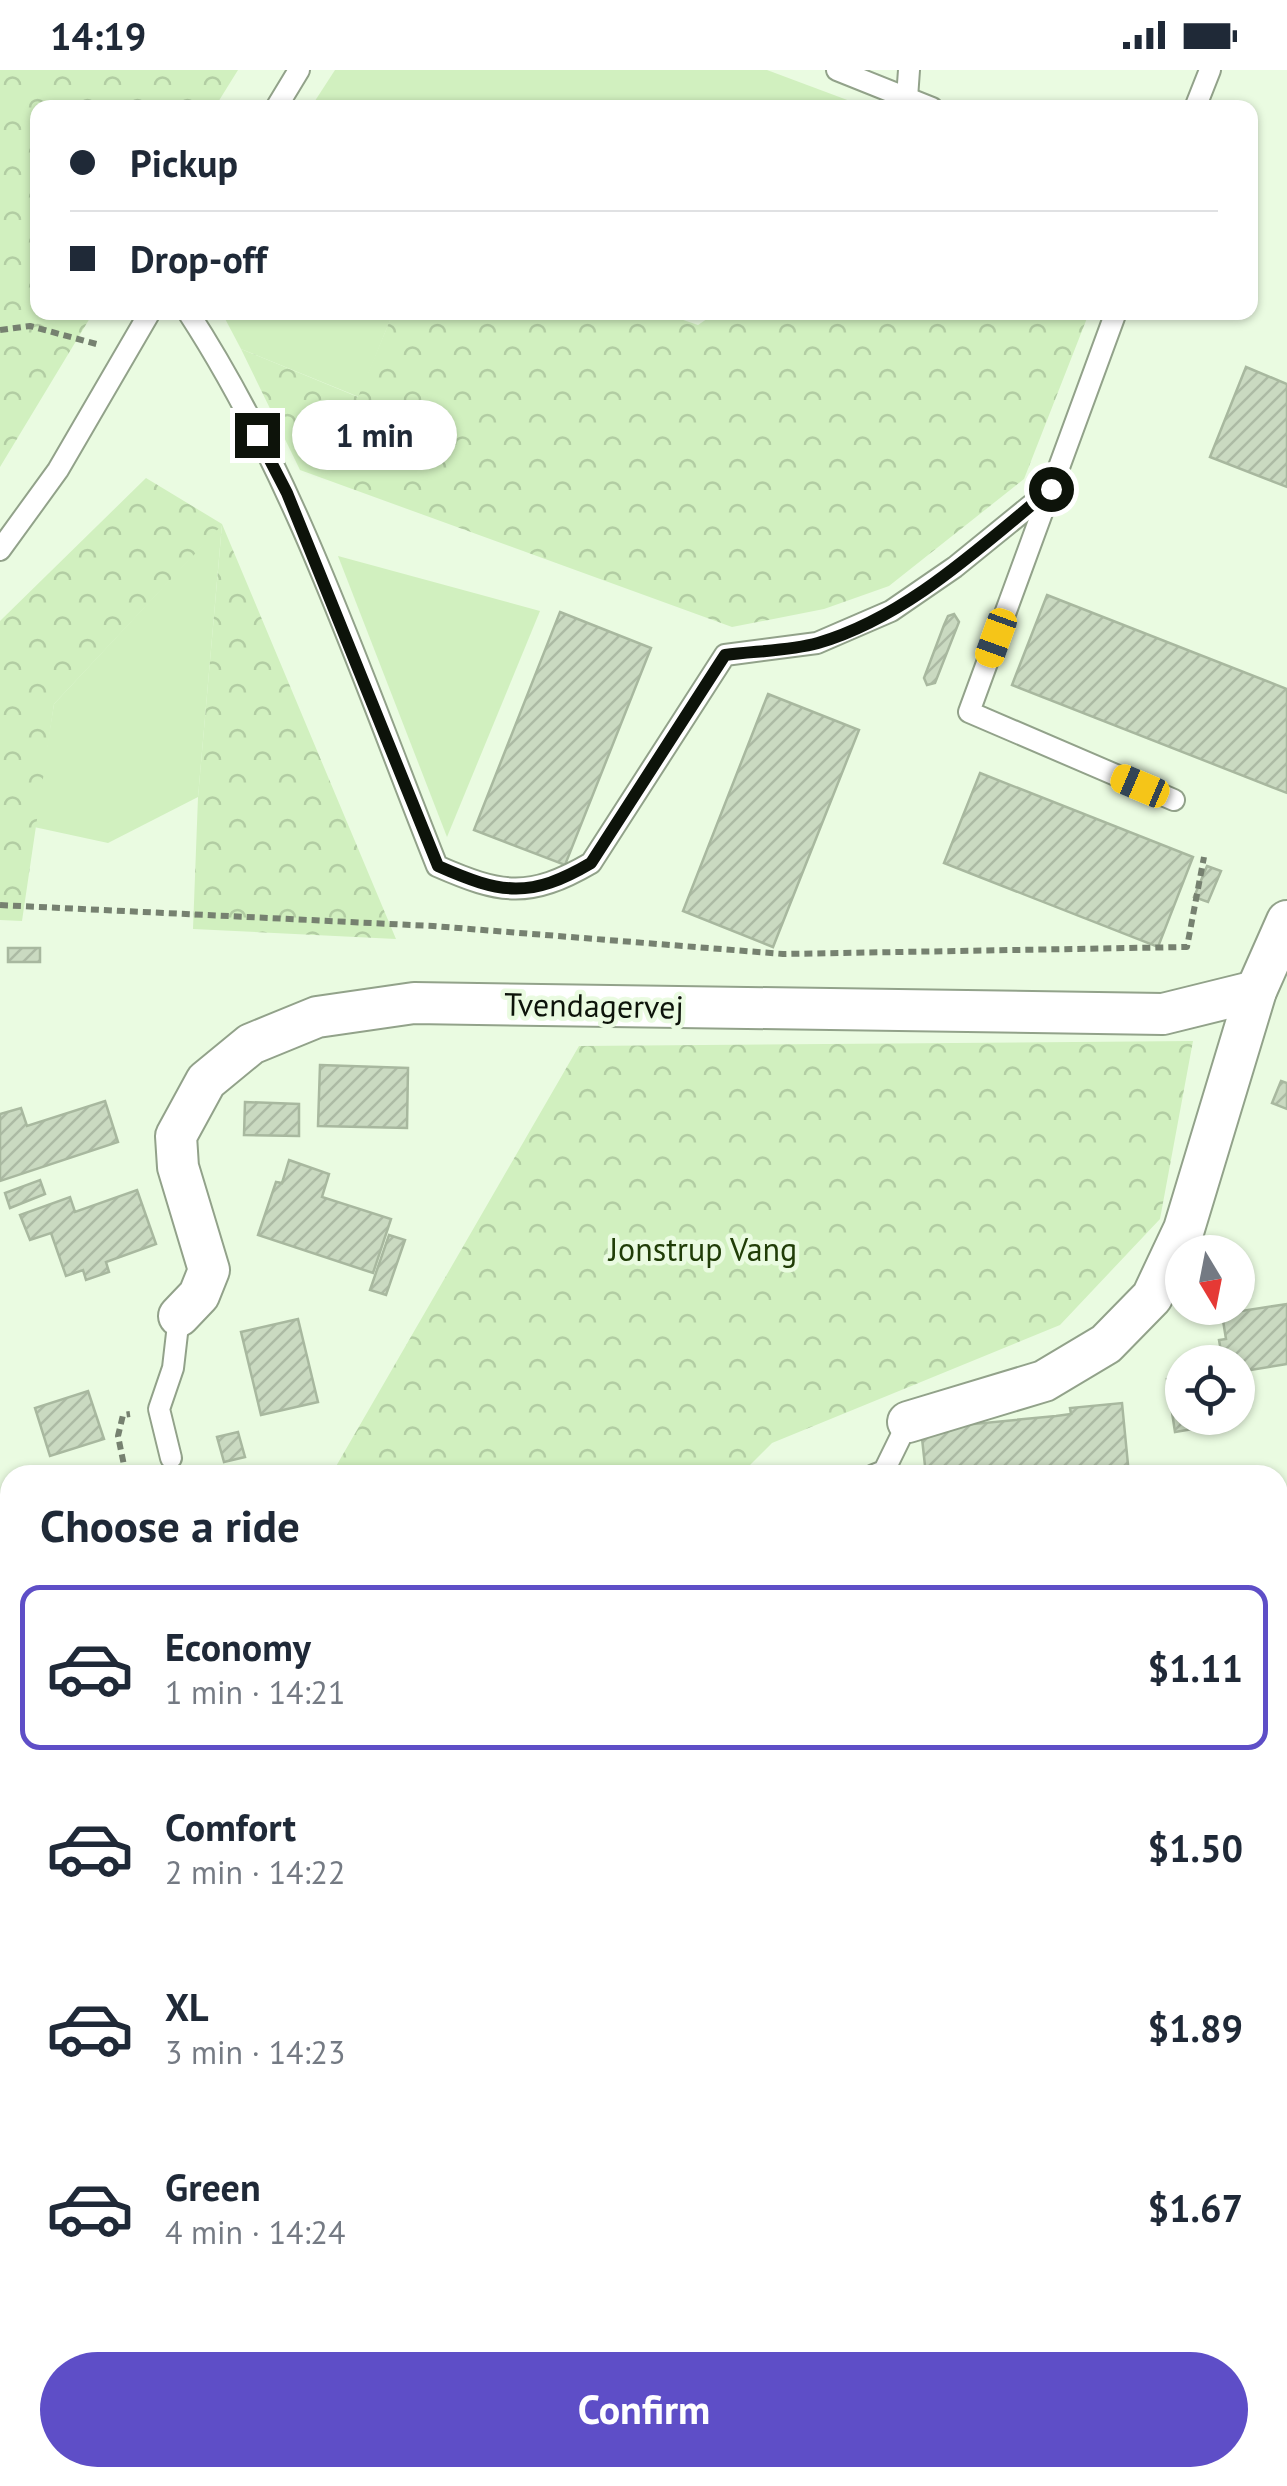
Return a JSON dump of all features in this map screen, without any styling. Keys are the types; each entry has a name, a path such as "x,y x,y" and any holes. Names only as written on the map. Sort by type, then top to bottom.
{"street":[{"path":"908,1422 1044,1382 1106,1344 1152,1297 1184,1229 1256,991 1287,921"},
{"name":"Tvendagervej","path":"179,1316 199,1294 210,1270 178,1167 176,1136 206,1080 250,1044 316,1017 414,1004 1163,1014 1256,991"}],"lane":[{"path":"281,100 299,70"},
{"path":"837,70 912,100"},
{"path":"907,98 909,70"},
{"path":"1197,100 1210,70"},
{"path":"0,550 58,470 145,320"},
{"path":"193,320 212,348 287,493 438,866 473,882 513,890 557,883 591,863 725,655 817,643 891,611 956,567 1051,489"},
{"path":"1113,320 969,712 1174,800"},
{"path":"171,1458 159,1410 174,1368 179,1316"},
{"path":"887,1465 908,1422"}],"path":[{"path":"0,330 30,326 126,352"},
{"path":"0,905 434,926 783,954 1187,947 1204,857"},
{"path":"124,1465 118,1436 124,1415 159,1410"}],"green space":[{"path":"0,70 238,70 219,100 30,100 30,320 89,320 0,467"},
{"path":"335,70 767,70 847,100 316,100"},
{"path":"226,320 390,320 359,397 241,349"},
{"path":"390,320 683,320 698,325 705,320 1086,320 1024,479 889,586 824,609 732,627 300,470 241,349 358,397"},
{"path":"146,478 222,524 396,939 193,929 198,797 222,525 54,704 22,921 0,920 0,621"},
{"path":"222,524 198,797 108,843 34,827 54,704"},
{"path":"338,556 540,611 447,837"},
{"name":"Jonstrup Vang","path":"1193,1041 1160,1219 1060,1325 772,1443 750,1465 337,1465 579,1046"}],"building":[{"path":"1246,367 1287,384 1287,487 1210,457"},
{"path":"1047,595 1287,689 1287,793 1012,685"},
{"path":"560,612 651,648 565,865 474,830"},
{"path":"954,614 959,622 935,683 927,685 924,678 944,625 948,616"},
{"path":"768,694 859,730 773,947 683,911"},
{"path":"980,773 1193,857 1158,947 944,863"},
{"path":"1207,866 1221,871 1208,902 1194,897"},
{"path":"8,948 40,948 40,962 8,962"},
{"path":"320,1065 408,1068 407,1128 318,1126"},
{"path":"1281,1081 1287,1083 1287,1109 1272,1103"},
{"path":"105,1101 118,1142 0,1181 0,1114 21,1108 27,1126"},
{"path":"245,1102 299,1104 299,1136 244,1135"},
{"path":"289,1160 329,1174 322,1197 391,1219 373,1273 258,1235 276,1182 282,1183"},
{"path":"40,1180 45,1194 10,1208 5,1193"},
{"path":"137,1190 156,1244 106,1262 109,1272 86,1280 83,1270 66,1276 51,1233 30,1240 20,1215 70,1197 75,1212"},
{"path":"389,1235 405,1240 386,1295 370,1290"},
{"path":"1287,1304 1287,1364 1255,1369 1255,1345 1220,1345 1219,1340 1226,1339 1224,1325 1255,1325 1255,1309"},
{"path":"298,1319 318,1402 261,1415 241,1332"},
{"path":"88,1391 104,1439 50,1456 35,1408"},
{"path":"1122,1403 1128,1465 925,1465 921,1429 1071,1414 1070,1408"},
{"path":"238,1432 245,1457 224,1462 217,1437"}],"route":[{"path":"257,435 287,493 438,866 473,882 513,890 557,883 591,863 725,655 817,643 891,611 956,567 1051,489"}]}
